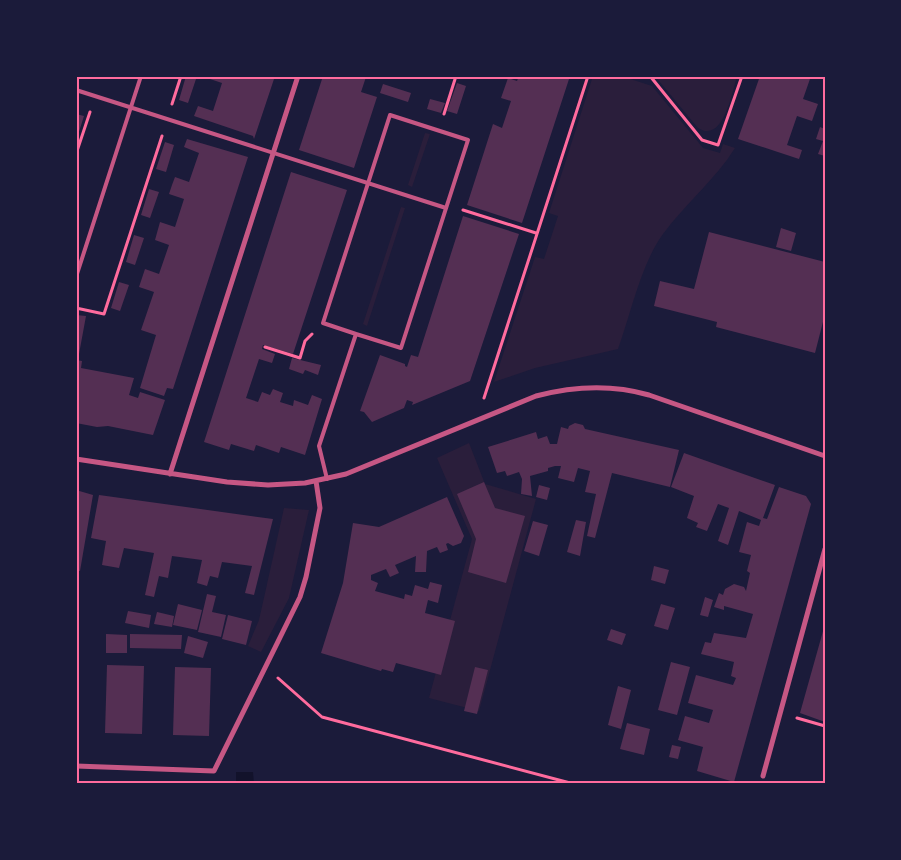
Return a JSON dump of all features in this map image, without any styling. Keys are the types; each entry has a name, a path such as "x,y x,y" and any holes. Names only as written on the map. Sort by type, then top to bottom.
{"street":[{"path":"170,474 298,76"},
{"path":"76,458 170,474 268,485 316,482 362,468 481,418 554,391 612,387 649,395 825,456"},
{"path":"76,766 214,771 238,726 264,666 292,617 306,577 320,508 316,482"},
{"path":"763,776 825,549"}],"lane":[{"path":"76,278 141,76"},
{"path":"76,90 446,208"},
{"path":"390,115 438,130 468,140 401,348 323,323 390,115"},
{"path":"327,479 319,446 356,334"}],"path":[{"path":"76,308 104,314 181,76"},
{"path":"438,130 456,76"},
{"path":"481,418 485,389 588,76"},
{"path":"650,76 702,140 718,145 742,76"},
{"path":"76,154 95,96"},
{"path":"446,208 465,210 536,233"},
{"path":"265,347 300,358 305,341 323,323"},
{"path":"264,666 322,717 574,784"},
{"path":"812,722 825,726"}],"shaded area":[{"path":"593,76 621,76 652,86 703,148 720,153 723,144 735,148 655,246 637,289 618,349 535,368 494,382 535,257 544,259 558,216 549,213"},
{"path":"655,76 737,76 725,114 714,129 707,131 698,128"},
{"path":"425,133 430,134 412,187 408,185"},
{"path":"401,207 405,208 367,326 363,324"},
{"path":"469,443 485,484 536,499 479,711 429,698 472,539 437,458"},
{"path":"284,508 309,510 289,598 261,652 248,646 259,620"},
{"path":"236,772 253,772 254,784 236,784"}],"building":[{"path":"186,76 197,76 188,103 179,100"},
{"path":"207,76 275,76 254,139 253,136 194,116 198,106 213,111 222,83 207,78"},
{"path":"323,76 366,77 361,92 377,97 354,168 299,150"},
{"path":"519,76 570,76 522,223 467,205 493,124 502,128 511,101 501,98 508,78 517,81"},
{"path":"760,76 811,76 803,99 818,104 812,121 797,116 787,145 802,150 799,159 738,139"},
{"path":"457,83 466,86 457,114 447,111"},
{"path":"383,84 411,93 408,102 380,93"},
{"path":"430,99 445,103 441,113 427,109"},
{"path":"76,114 84,116 77,138 76,138"},
{"path":"820,127 825,129 825,156 818,154 823,141 816,139"},
{"path":"187,139 248,157 173,389 167,388 164,396 140,388 156,335 141,330 154,292 139,287 145,269 159,274 169,245 155,240 160,222 175,227 184,199 169,194 175,177 189,182 199,153 184,147"},
{"path":"165,142 174,145 166,172 156,169"},
{"path":"291,172 347,190 293,354 263,345 262,349 275,354 272,363 259,359 246,398 258,402 262,392 270,395 273,389 283,393 280,402 293,406 294,400 308,405 312,395 322,399 305,455 281,447 279,453 256,445 254,451 231,444 229,450 204,442"},
{"path":"149,189 159,192 150,218 141,215"},
{"path":"463,216 519,234 470,381 412,405 413,402 407,400 404,408 372,422 364,412 360,411 380,355 405,364 407,367 411,355 418,357"},
{"path":"781,228 796,233 791,251 776,247"},
{"path":"709,232 825,262 825,314 815,353 716,327 717,322 654,306 660,281 694,289"},
{"path":"134,235 144,238 135,265 126,262"},
{"path":"119,282 129,285 120,311 111,308"},
{"path":"76,315 86,316 79,354 76,353"},
{"path":"292,358 321,365 318,375 305,370 303,374 289,369"},
{"path":"76,360 82,361 81,368 134,378 129,395 138,398 140,392 165,400 153,435 108,426 97,427 76,423"},
{"path":"575,423 583,425 585,429 679,450 670,487 612,473 595,538 587,536 596,494 585,492 590,471 578,468 574,482 558,478 561,466 548,468 548,471 530,476 532,496 521,494 522,479 519,472 507,476 505,471 497,473 488,447 536,432 538,439 547,436 550,444 557,444 561,427 568,429 569,426"},
{"path":"684,453 775,485 763,518 767,519 779,487 806,496 811,504 734,782 697,771 703,747 678,740 685,716 709,723 713,710 688,703 696,675 733,685 736,678 731,676 734,662 701,654 705,642 711,643 714,633 746,638 753,614 724,606 724,610 714,607 719,593 723,595 725,589 734,584 744,587 746,591 750,573 747,571 751,555 739,552 747,522 759,526 761,520 739,511 728,545 718,541 729,508 718,504 707,531 696,527 698,523 687,518 694,496 671,487"},
{"path":"484,482 495,508 525,516 506,583 468,572 476,539 457,494"},
{"path":"539,485 550,488 547,500 536,497"},
{"path":"76,490 93,495 80,571 76,570"},
{"path":"99,495 273,519 254,595 245,593 252,566 222,562 218,578 210,576 207,586 197,583 202,560 172,556 168,578 159,576 154,597 145,595 154,553 124,548 119,568 102,565 106,541 91,538"},
{"path":"447,497 464,536 461,543 453,546 448,543 446,544 448,550 440,553 437,547 427,551 426,572 415,572 416,556 395,565 399,573 390,577 386,569 371,575 371,580 378,583 375,591 404,599 405,594 412,596 415,585 428,589 430,582 442,585 438,603 428,600 425,613 455,621 441,675 396,663 393,672 382,669 381,671 321,653 343,583 353,523 379,527"},
{"path":"576,520 586,522 580,556 567,552"},
{"path":"533,521 548,525 539,556 524,551"},
{"path":"654,566 669,570 665,584 651,580"},
{"path":"207,594 216,596 212,612 226,615 221,637 198,632"},
{"path":"705,597 713,600 708,617 700,615"},
{"path":"178,604 202,610 197,630 173,625"},
{"path":"661,604 675,608 668,630 654,626"},
{"path":"128,611 151,615 149,628 125,623"},
{"path":"157,612 174,616 172,627 154,624"},
{"path":"228,615 252,621 246,645 222,639"},
{"path":"825,624 825,722 800,713"},
{"path":"611,629 626,634 622,645 607,640"},
{"path":"106,634 127,635 127,653 106,653"},
{"path":"130,634 182,635 181,649 130,648"},
{"path":"188,636 208,642 203,658 184,653"},
{"path":"671,662 690,667 677,715 658,710"},
{"path":"107,665 144,666 142,734 105,733"},
{"path":"175,667 211,668 209,736 173,735"},
{"path":"475,667 488,670 477,714 464,711"},
{"path":"618,686 631,690 621,729 608,725"},
{"path":"627,723 650,729 644,755 620,749"},
{"path":"672,745 681,747 678,759 669,757"}]}
